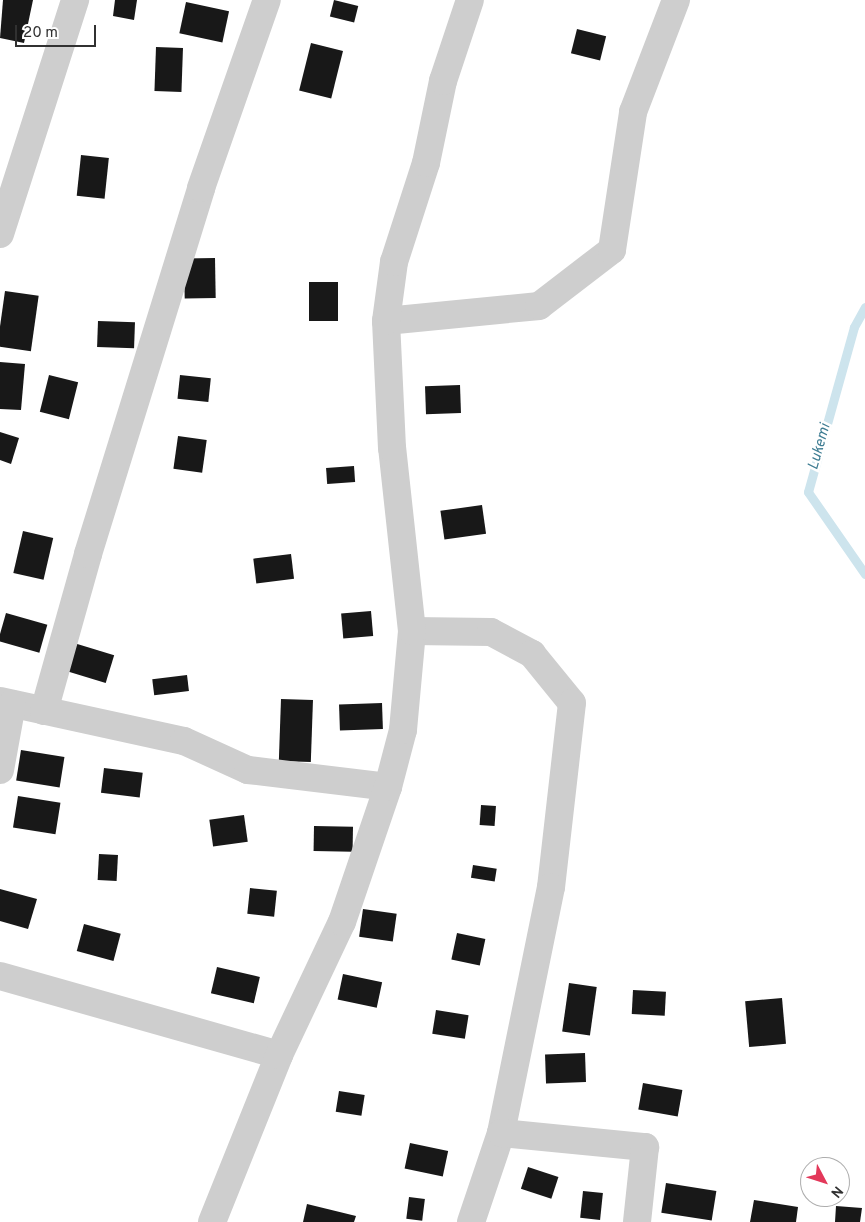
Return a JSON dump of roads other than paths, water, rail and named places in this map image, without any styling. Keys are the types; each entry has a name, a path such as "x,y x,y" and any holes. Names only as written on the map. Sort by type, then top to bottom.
{"street":[{"path":"0,234 75,0"},
{"path":"44,711 88,554 201,188 267,0"},
{"path":"212,1222 279,1055 342,922 388,788 403,730 412,631 392,448 386,322 394,262 426,163 443,81 470,0"},
{"path":"386,322 539,306 612,250 633,112 676,0"},
{"path":"412,631 491,632 532,654 572,703 550,887 502,1133 471,1222"},
{"path":"0,770 6,703 184,741 248,770 388,788"},
{"path":"0,976 279,1055"},
{"path":"502,1133 645,1147 637,1222"}],"waterway":[{"name":"Lukemi","path":"865,307 854,327 808,492 865,574"}]}
